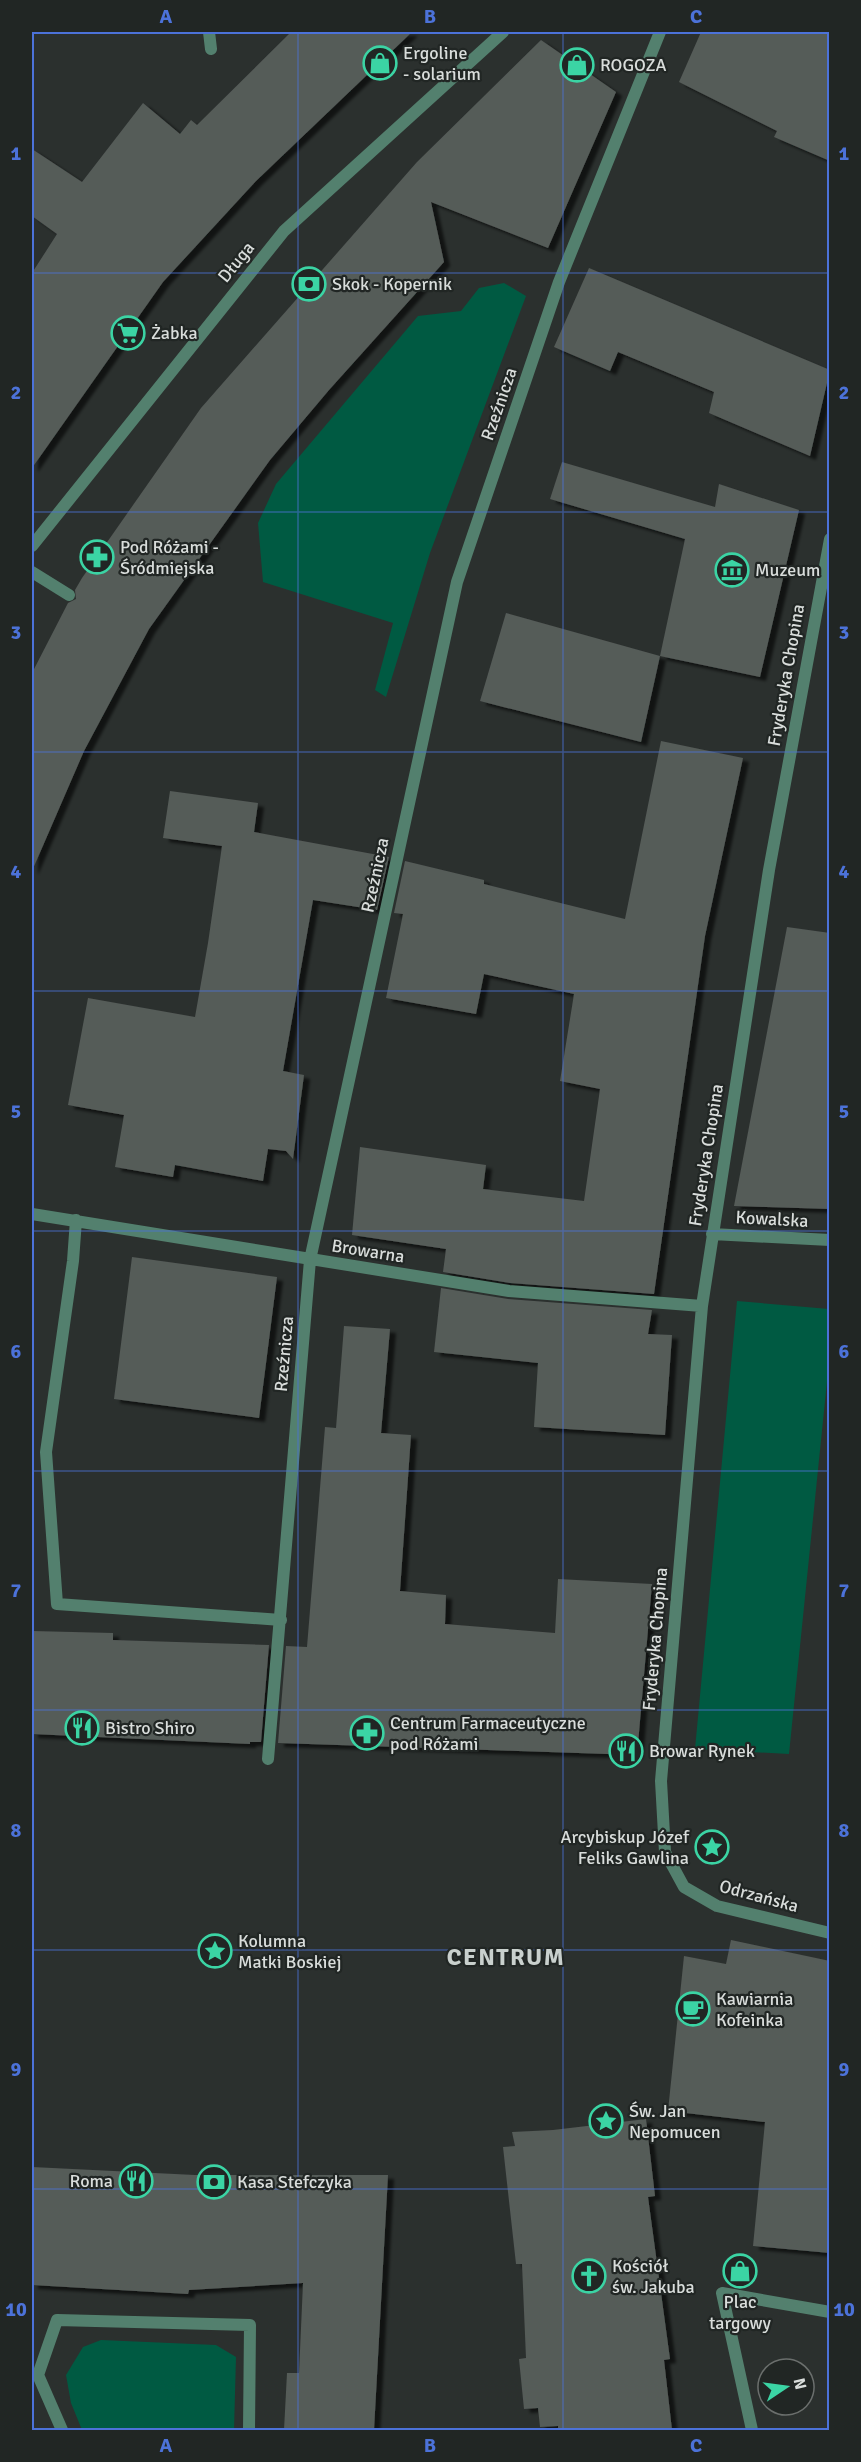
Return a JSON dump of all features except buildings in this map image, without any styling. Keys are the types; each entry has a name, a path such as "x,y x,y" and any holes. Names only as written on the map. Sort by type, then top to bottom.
{"street":[{"path":"209,32 211,49"},
{"name":"Długa","path":"32,546 284,231 503,32"},
{"name":"Rzeźnicza","path":"268,1759 310,1260 457,582 559,282 660,32"},
{"name":"Fryderyka Chopina","path":"661,1781 702,1306 769,870 830,539"},
{"path":"32,572 69,596"},
{"name":"Browarna","path":"32,1214 509,1291 702,1306"},
{"path":"76,1220 73,1261 46,1452 57,1604 280,1620"},
{"name":"Kowalska","path":"712,1234 830,1240"},
{"name":"Odrzańska","path":"661,1781 665,1852 684,1887 717,1906 830,1932"},
{"path":"752,2430 722,2293 830,2312"},
{"path":"62,2430 38,2375 57,2320 250,2325 249,2430"}],"green space":[{"path":"504,283 526,296 430,553 386,697 375,690 393,623 263,582 258,523 276,484 418,316 461,311 479,288"},
{"path":"737,1301 829,1309 829,1362 789,1754 695,1749"},
{"path":"101,2340 216,2345 236,2357 234,2430 82,2430 71,2403 66,2375 83,2347"}],"place":[{"name":"Ergoline - solarium","path":"380,63"},
{"name":"ROGOZA","path":"577,65"},
{"name":"Skok - Kopernik","path":"309,284"},
{"name":"Żabka","path":"128,333"},
{"name":"Pod Różami - Śródmiejska","path":"97,557"},
{"name":"Muzeum","path":"732,570"},
{"name":"Bistro Shiro","path":"82,1728"},
{"name":"Centrum Farmaceutyczne pod Różami","path":"367,1733"},
{"name":"Browar Rynek","path":"626,1751"},
{"name":"Arcybiskup Józef Feliks Gawlina","path":"712,1847"},
{"name":"Kolumna Matki Boskiej","path":"215,1951"},
{"name":"Kawiarnia Kofeinka","path":"693,2009"},
{"name":"Św. Jan Nepomucen","path":"606,2121"},
{"name":"Roma","path":"136,2181"},
{"name":"Kasa Stefczyka","path":"214,2182"},
{"name":"Plac targowy","path":"740,2271"},
{"name":"Kościół św. Jakuba","path":"589,2276"}],"district":[{"name":"CENTRUM","path":"506,1957"}]}
